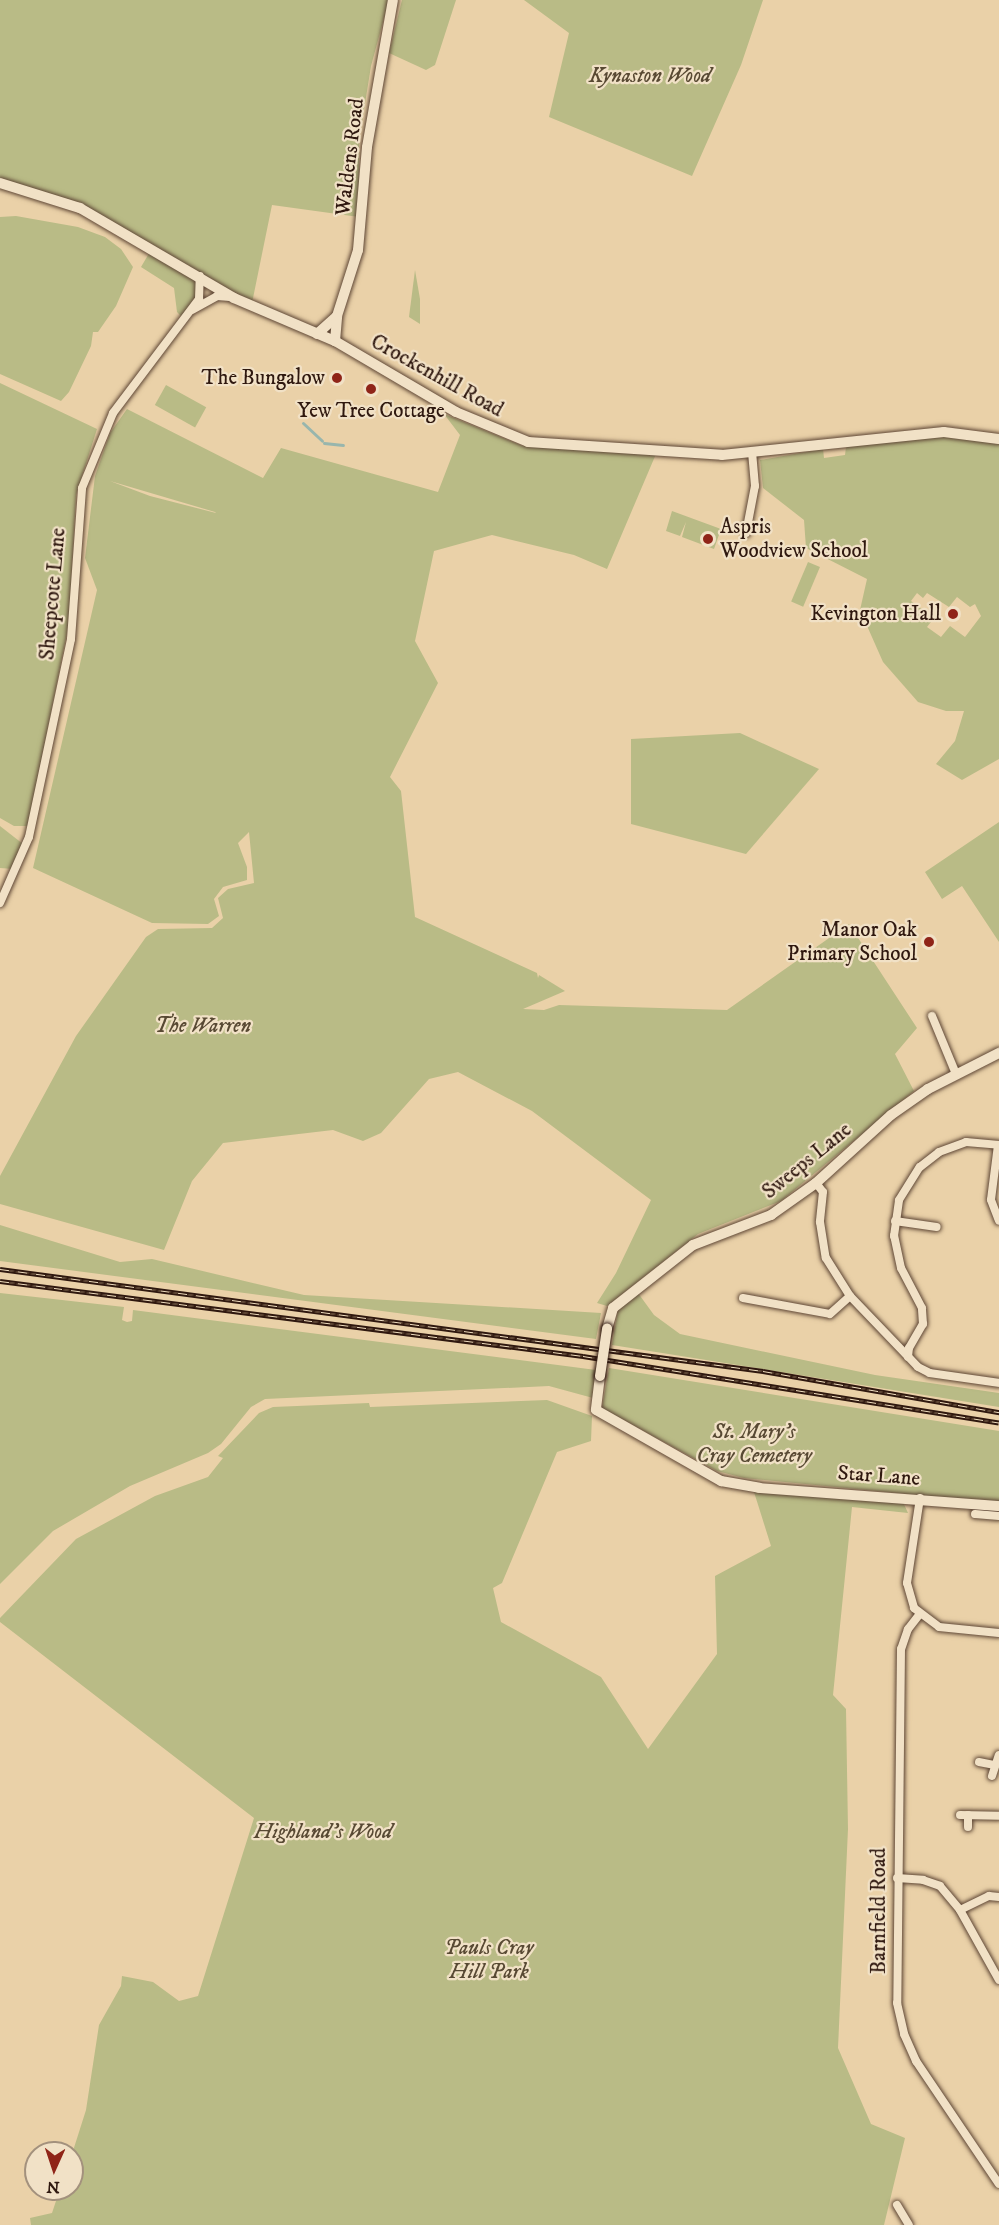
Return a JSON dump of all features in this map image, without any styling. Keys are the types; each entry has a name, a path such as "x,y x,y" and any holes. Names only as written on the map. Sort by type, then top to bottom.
{"street":[{"name":"Waldens Road","path":"334,341 338,316 357,250 367,147 393,0"},
{"name":"Crockenhill Road","path":"0,183 80,208 200,276 234,298 334,341 456,412 528,442 722,455 944,432 999,439"},
{"name":"Sheepcote Lane","path":"0,903 29,837 71,639 78,513 84,480 113,413 199,299 200,276"},
{"name":"Sheepcote Lane","path":"191,311 217,296 234,298"},
{"path":"317,334 338,316"},
{"path":"746,533 755,486 752,452"},
{"path":"932,1016 956,1074"},
{"name":"Sweeps Lane","path":"596,1410 607,1329 613,1308 693,1245 771,1215 816,1183 891,1115 956,1074 999,1053"},
{"path":"908,1357 909,1348 923,1324 922,1308 901,1268 895,1221 908,1182 939,1152 966,1142 999,1145 991,1200 999,1221"},
{"path":"816,1183 823,1192 820,1222 826,1257 850,1296 908,1357 930,1373 999,1383"},
{"path":"895,1221 937,1227"},
{"path":"743,1298 830,1314 850,1296"},
{"name":"Star Lane","path":"596,1410 721,1481 759,1488 920,1498 999,1506"},
{"path":"920,1498 907,1583 910,1599 919,1615 948,1629 999,1633"},
{"path":"975,1514 999,1516"},
{"name":"Barnfield Road","path":"919,1615 908,1629 901,1649 897,2003 904,2034 916,2061 999,2184"},
{"path":"992,1776 999,1755"},
{"path":"979,1762 994,1765"},
{"path":"968,1827 964,1815 999,1816"},
{"path":"897,1878 923,1880 940,1886 960,1911 999,1980"},
{"path":"960,1911 989,1896 999,1897"},
{"path":"897,2205 909,2225"}],"green space":[{"path":"0,0 389,0 371,66 359,141 359,217 272,205 252,303 81,204 0,178"},
{"path":"402,0 456,0 435,65 426,70 389,53"},
{"name":"Kynaston Wood","path":"524,0 763,0 741,65 692,176 549,117 569,33"},
{"path":"16,216 78,227 105,237 121,249 133,267 116,306 98,332 93,332 91,346 69,392 61,401 0,374 0,217"},
{"path":"151,250 197,277 196,298 182,317 177,312 174,288 141,267"},
{"path":"415,270 420,299 420,324 409,317"},
{"path":"0,383 97,429 76,495 69,623 28,826 14,826 0,818"},
{"path":"166,385 206,407 195,427 155,405"},
{"name":"The Warren","path":"127,409 263,478 281,448 438,492 460,435 444,414 523,446 656,454 607,569 574,555 492,535 434,551 415,641 438,683 390,777 401,791 415,917 537,973 538,978 539,975 565,991 523,1009 544,1010 559,1005 727,1010 849,924 917,1028 895,1054 914,1091 781,1201 698,1234 607,1306 597,1303 616,1273 651,1200 532,1111 458,1072 429,1079 381,1133 363,1141 333,1130 223,1143 192,1181 164,1250 0,1204 0,1176 76,1036 146,937 158,929 212,928 223,918 218,898 228,889 254,883 249,832 238,843 247,867 247,880 223,887 214,899 219,916 208,924 152,923 33,868 97,590 85,558 95,476 110,433","holes":["110,481 215,512 150,496"]},
{"path":"938,436 999,442 999,759 962,780 936,764 955,741 964,711 946,711 918,702 883,662 860,610 867,579 806,548 804,520 763,488 760,460 823,449 824,458 845,455 846,447","holes":["917,593 923,598 927,593 949,607 957,597 970,607 975,604 981,616 965,637 950,626 941,637 927,627 934,618 911,601"]},
{"path":"672,511 721,529 714,549 682,537 686,522 680,536 666,531"},
{"path":"808,562 820,567 803,607 791,602"},
{"path":"740,733 819,769 746,854 631,824 631,739"},
{"path":"999,822 999,942 962,886 942,899 925,872"},
{"path":"0,826 23,844 13,869 0,868"},
{"path":"0,1225 120,1262 152,1259 304,1295 601,1313 596,1339 0,1261"},
{"path":"0,1293 124,1307 122,1320 127,1322 132,1321 133,1310 596,1370 593,1398 549,1386 265,1399 251,1407 221,1444 208,1453 130,1486 53,1531 0,1584"},
{"path":"638,1293 654,1315 680,1334 875,1375 999,1393 999,1407 612,1345 618,1309"},
{"name":"St. Mary's Cray Cemetery","path":"609,1368 999,1431 999,1503 744,1478 717,1471 602,1408"},
{"name":"Pauls Cray Hill Park","path":"547,1400 592,1416 591,1441 557,1452 502,1583 493,1588 501,1622 601,1677 648,1749 717,1654 715,1576 771,1546 754,1492 903,1502 908,1513 852,1507 833,1695 846,1709 848,1829 838,2048 871,2124 905,2138 884,2225 31,2225 30,2218 52,2213 56,2201 84,2201 84,2141 76,2141 86,2110 99,2025 121,1986 122,1976 153,1982 179,2001 198,1996 254,1818 0,1622 0,1618 76,1539 155,1496 208,1477 223,1458 218,1456 259,1413 273,1407 369,1403 370,1407"}],"waterway":[{"path":"303,423 322,441"},
{"path":"324,443 343,445"}],"railway":[{"path":"0,1269 763,1371 999,1412"},
{"path":"0,1281 583,1356 999,1423"}],"place":[{"name":"The Bungalow","path":"337,378"},
{"name":"Yew Tree Cottage","path":"371,389"},
{"name":"Aspris Woodview School","path":"708,539"},
{"name":"Kevington Hall","path":"953,614"},
{"name":"Manor Oak Primary School","path":"929,942"}],"park label":[{"name":"Highland's Wood","path":"323,1832"}]}
